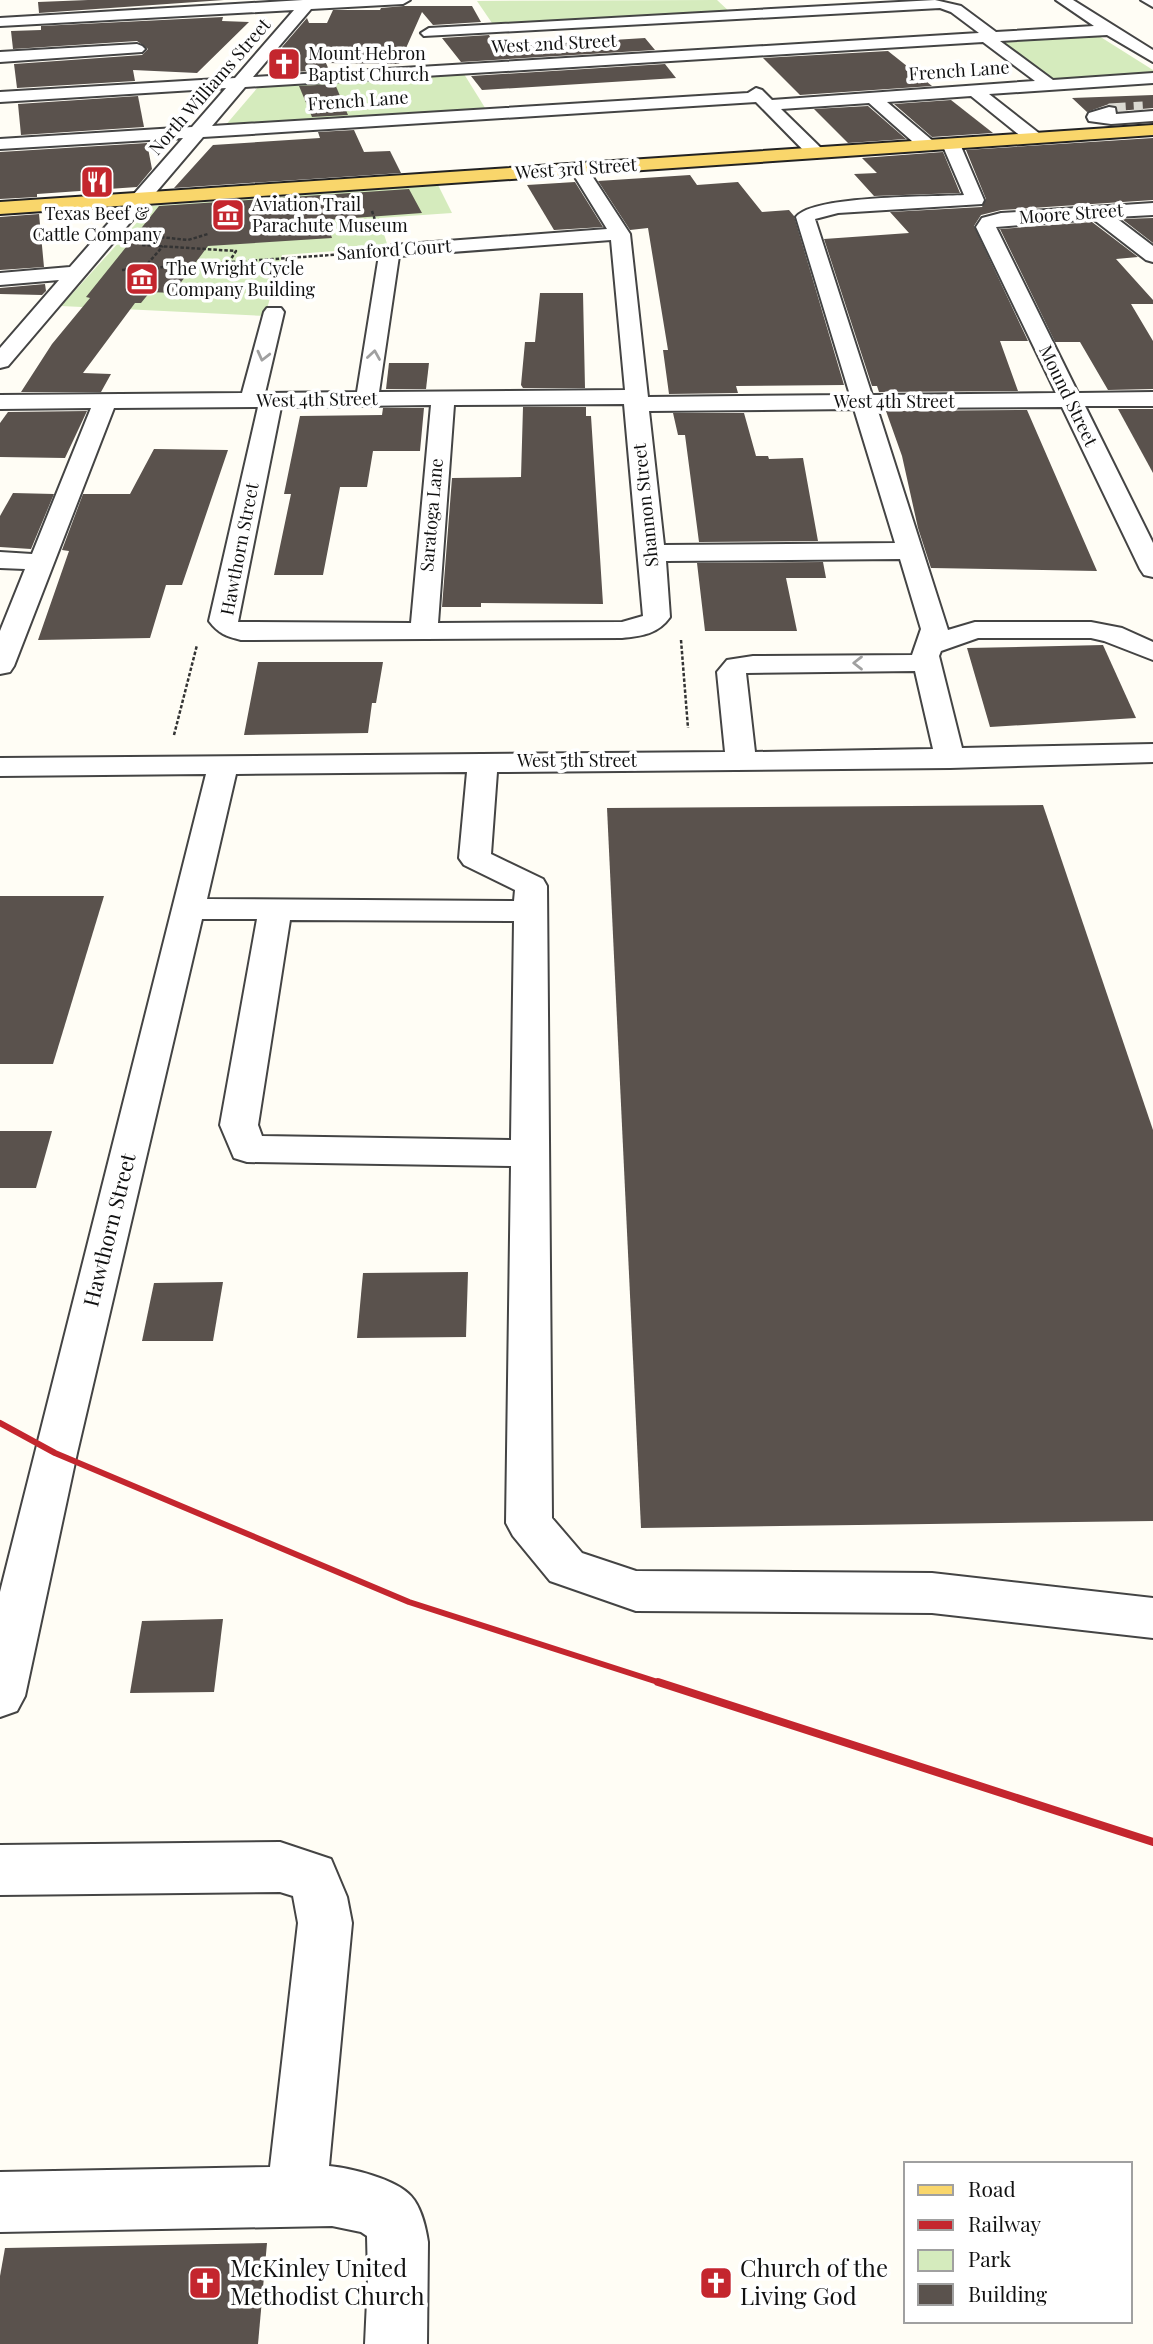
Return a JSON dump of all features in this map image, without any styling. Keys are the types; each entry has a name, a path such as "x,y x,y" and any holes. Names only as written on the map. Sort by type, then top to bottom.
{"main road":[{"name":"West 3rd Street","path":"0,208 1145,130"}],"street":[{"path":"1,18 175,6 403,0"},
{"path":"736,0 788,49"},
{"path":"1063,0 1153,57"},
{"path":"1148,0 1153,4"},
{"name":"North Williams Street","path":"0,361 308,3"},
{"path":"422,43 752,15 942,4 956,9 993,37 990,41 1110,133"},
{"path":"0,108 114,100 145,40 175,6"},
{"path":"400,73 445,11"},
{"name":"West 2nd Street","path":"0,97 114,100 240,82 1110,30"},
{"path":"0,57 145,40"},
{"path":"722,53 764,101 816,153"},
{"path":"975,91 1034,138"},
{"name":"French Lane","path":"0,144 65,140 114,100 196,132 975,91 1078,106 1150,97"},
{"path":"1113,91 1150,97"},
{"path":"1078,106 1111,119 1150,97"},
{"path":"873,98 927,145"},
{"path":"1145,130 1153,143"},
{"path":"65,140 69,163"},
{"path":"950,759 928,654 936,629 805,217 817,210 838,207 975,200 951,144"},
{"name":"Shannon Street","path":"579,169 620,234 658,611 657,617 651,623"},
{"name":"Moore Street","path":"989,222 1153,209"},
{"path":"1098,213 1153,256"},
{"name":"Mound Street","path":"989,222 986,227 1153,569"},
{"name":"Sanford Court","path":"390,251 620,234"},
{"path":"367,399 390,251"},
{"path":"0,279 75,273"},
{"name":"Hawthorn Street","path":"274,312 262,400 223,621 228,628 241,632 424,631"},
{"name":"West 4th Street","path":"0,402 443,398 864,402 1153,399"},
{"name":"Saratoga Lane","path":"424,631 443,398"},
{"path":"0,666 105,401"},
{"path":"651,552 912,551"},
{"path":"0,560 40,562"},
{"path":"424,631 622,630 651,623"},
{"path":"741,761 731,672 737,666 928,654 975,631 1091,630 1112,634 1153,652"},
{"name":"West 5th Street","path":"0,768 950,759 1153,753"},
{"path":"483,762 475,859 531,886 529,1522 566,1567 636,1591 932,1593 1153,1618"},
{"name":"Hawthorn Street","path":"0,1696 55,1453 223,765"},
{"path":"188,909 530,911"},
{"path":"275,910 239,1125 247,1149 530,1153"},
{"path":"0,1870 280,1867 312,1877 320,1897 325,1923 296,2196"},
{"path":"0,2202 332,2196 369,2204 392,2220 399,2242 396,2344"}],"path":[{"path":"361,184 390,251"},
{"path":"142,236 188,240 208,234"},
{"path":"137,244 236,251 229,262"},
{"path":"144,268 163,246"},
{"name":"Sanford Court","path":"75,273 390,251"},
{"path":"287,258 285,269 290,272"},
{"path":"651,623 681,639 691,761"},
{"path":"223,765 172,742 200,635 228,628"}],"green space":[{"path":"717,0 732,14 494,26 477,1"},
{"path":"1099,36 1153,70 1153,75 1058,82 1002,42"},
{"path":"464,74 487,111 224,127 259,86"},
{"path":"438,185 452,213 379,218 388,247 282,255 265,316 61,306 152,206"}],"building":[{"path":"224,0 39,13 38,2"},
{"path":"404,6 472,6 481,22 433,25 422,12 399,64 326,63 329,70 293,72 289,62 280,62 285,54 282,47 307,18 309,23 327,23 333,10 380,10"},
{"path":"223,17 222,21 249,22 197,73 133,70 135,81 17,88 14,64 142,55 148,49 137,41 13,49 11,31 41,30 41,26"},
{"path":"489,35 495,47 645,38 655,50 461,62 442,38"},
{"path":"888,51 932,86 800,95 763,58"},
{"path":"665,64 676,78 482,90 471,76"},
{"path":"335,84 348,115 312,117 299,86"},
{"path":"1153,95 1153,108 1118,111 1117,106 1109,104 1087,112 1072,98"},
{"path":"138,96 144,127 21,135 18,104"},
{"path":"951,100 993,133 932,137 894,104"},
{"path":"868,106 906,139 848,143 814,109"},
{"path":"354,130 364,152 390,151 401,173 174,188 213,145 320,138 318,132"},
{"path":"1153,138 1153,200 1001,210 981,215 974,226 1028,341 1000,341 1018,391 879,392 877,386 872,386 824,239 909,233 890,212 982,207 986,199 966,150"},
{"path":"147,143 152,169 137,187 0,199 0,152"},
{"path":"943,152 960,193 874,196 854,174 877,173 862,158"},
{"path":"690,175 697,185 738,182 762,212 789,210 794,216 844,385 736,386 738,393 669,394 663,350 668,350 648,228 630,230 598,181"},
{"path":"575,182 603,227 554,230 527,185"},
{"path":"409,189 422,213 326,220 332,238 208,246 173,293 150,292 141,303 135,303 83,373 111,374 101,392 21,392 52,344 90,298 86,297 159,206"},
{"path":"39,214 44,267 0,270 0,217"},
{"path":"1153,218 1153,243 1122,219"},
{"path":"1092,222 1138,257 1116,259 1153,300 1153,304 1131,304 1153,341 1153,389 1108,390 1080,342 1055,342 1000,229"},
{"path":"45,284 46,291 42,295 0,294 0,288"},
{"path":"540,293 583,293 585,388 523,388 521,385 525,342 535,342"},
{"path":"389,363 429,363 426,389 386,389"},
{"path":"523,407 586,407 586,416 591,416 603,604 481,603 481,607 442,607 452,478 521,477"},
{"path":"383,408 424,408 420,451 373,451 367,487 340,487 323,575 274,575 291,494 284,494 300,416 382,415"},
{"path":"1118,409 1153,409 1153,473"},
{"path":"1027,410 1097,571 931,568 918,528 902,456 886,411"},
{"path":"87,411 65,458 0,457 0,423 8,412"},
{"path":"673,413 744,413 756,456 768,456 769,459 803,458 818,541 699,542 685,435 678,435"},
{"path":"154,449 228,450 182,585 166,585 150,638 38,640 69,551 62,550 83,494 130,494"},
{"path":"13,493 54,494 31,549 0,547 0,516"},
{"path":"823,562 826,578 786,578 797,631 705,631 697,563"},
{"path":"1103,645 1136,718 990,727 967,648"},
{"path":"258,662 383,662 376,703 372,703 368,733 244,735"},
{"path":"1043,805 1153,1130 1153,1521 641,1528 607,808"},
{"path":"0,896 104,896 53,1064 0,1064"},
{"path":"0,1131 52,1131 36,1188 0,1188"},
{"path":"468,1272 466,1337 357,1338 363,1273"},
{"path":"223,1282 213,1341 142,1341 154,1283"},
{"path":"223,1619 214,1692 130,1693 142,1621"},
{"path":"267,2243 258,2344 0,2344 0,2276 5,2248"}],"tunnel":[{"path":"1109,112 1143,110"}],"railway":[{"path":"0,1423 55,1453 409,1602 664,1684"},
{"path":"658,1682 1153,1842"}],"place":[{"name":"Mount Hebron Baptist Church","path":"284,64"},
{"name":"Texas Beef & Cattle Company","path":"97,182"},
{"name":"Aviation Trail Parachute Museum","path":"228,215"},
{"name":"The Wright Cycle Company Building","path":"142,279"},
{"name":"McKinley United Methodist Church","path":"205,2283"},
{"name":"Church of the Living God","path":"716,2283"}]}
